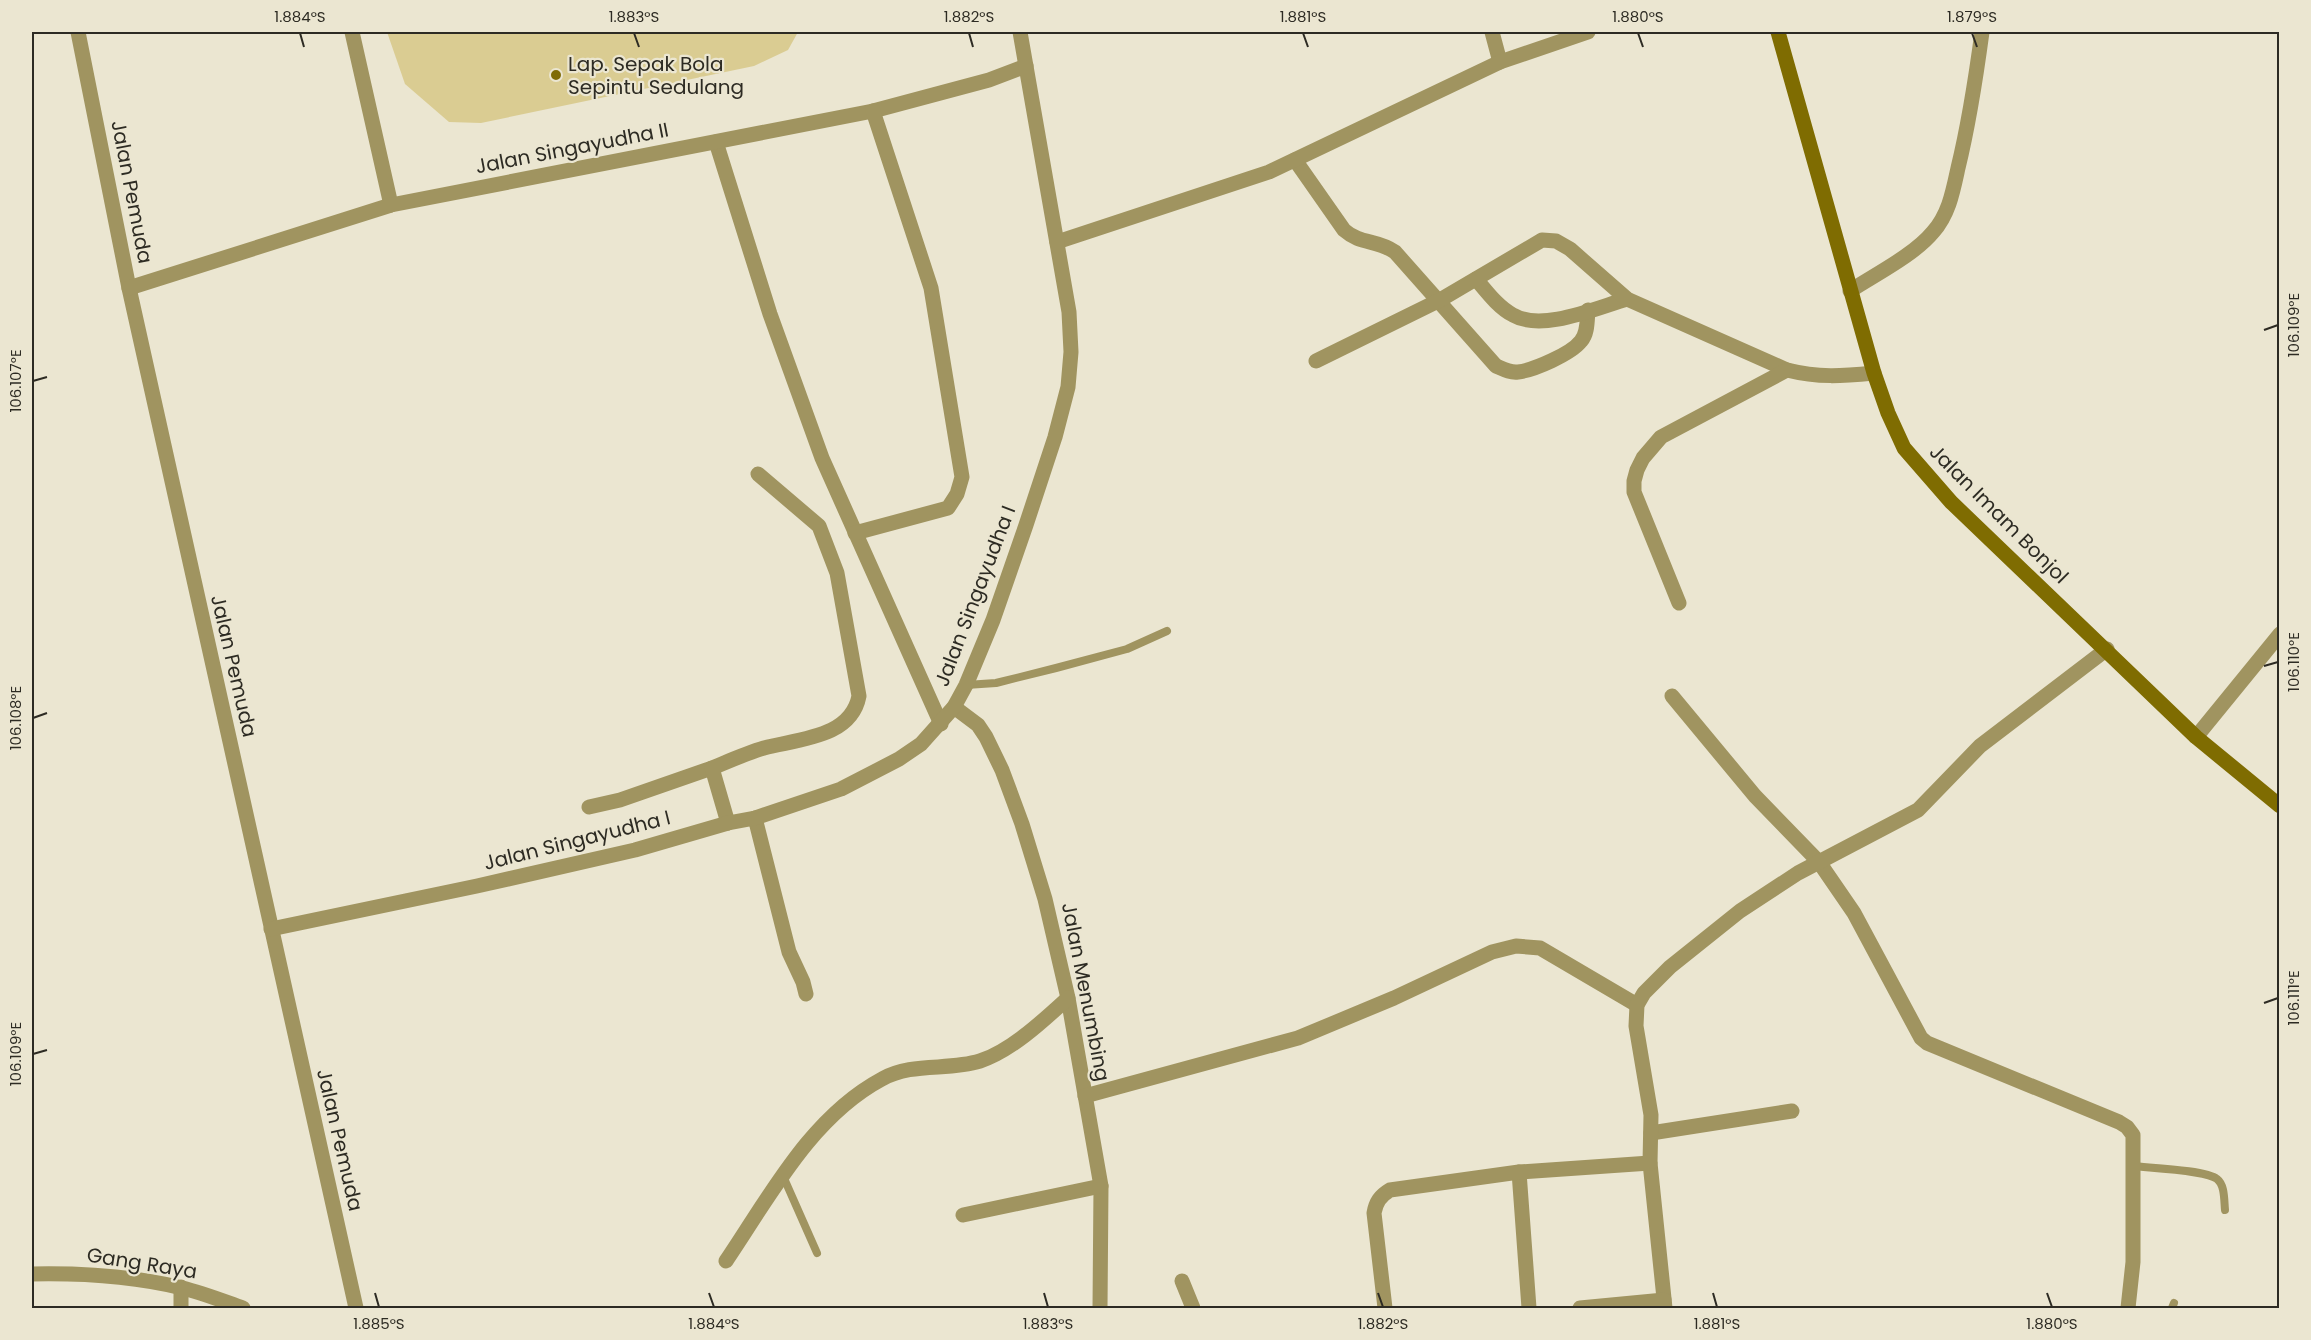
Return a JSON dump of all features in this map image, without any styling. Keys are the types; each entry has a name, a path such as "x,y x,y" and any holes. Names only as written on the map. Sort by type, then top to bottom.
{"main road":[{"name":"Jalan Imam Bonjol","path":"1778,32 1874,373 1888,413 1904,448 1951,502 2107,649 2196,737 2280,806"}],"street":[{"name":"Jalan Pemuda","path":"78,32 129,288 356,1308"},
{"path":"352,32 391,205"},
{"name":"Jalan Singayudha I","path":"271,929 624,853 728,823 755,818 841,789 899,759 921,744 941,724 966,685 993,620 1055,437 1068,387 1071,352 1069,312 1020,32"},
{"path":"1492,32 1500,62"},
{"path":"1057,243 1269,172 1500,62 1588,32"},
{"path":"1850,291 1910,252 1932,234 1943,220 1951,198 1968,128 1983,32"},
{"name":"Jalan Singayudha II","path":"129,288 391,205 873,111 989,80 1026,66"},
{"path":"855,533 948,508 957,494 962,477 931,288 873,111"},
{"path":"716,142 770,314 822,458 941,724"},
{"path":"1295,160 1344,230 1352,237 1384,244 1395,252 1440,300 1496,366 1507,371 1518,372 1548,362 1581,341 1587,329 1588,310"},
{"path":"1316,361 1440,300 1542,240 1556,241 1570,249 1627,299 1787,370 1831,377 1874,373"},
{"path":"1476,279 1492,298 1513,316 1535,323 1558,320 1627,299"},
{"path":"1679,603 1634,492 1637,470 1661,437 1787,370"},
{"path":"589,807 620,800 762,749 816,736 842,725 857,708 859,696 837,573 819,526 758,474"},
{"path":"2196,737 2280,634"},
{"path":"1580,1308 1665,1304 1650,1163 1651,1115 1636,1026 1637,1005 1644,993 1679,960 1740,911 1798,873 1918,810 1980,746 2107,649"},
{"path":"1672,696 1755,796 1819,862 1854,913 1921,1038 2119,1122 2133,1135 2133,1262 2128,1308"},
{"name":"Jalan Menumbing","path":"954,707 978,724 1002,770 1046,899 1068,998 1101,1186 1100,1308"},
{"path":"712,768 728,823"},
{"path":"755,818 789,952 803,981 806,994"},
{"path":"1085,1096 1298,1038 1394,998 1492,952 1516,946 1540,948 1637,1005"},
{"path":"726,1261 783,1176 822,1125 849,1100 883,1078 907,1070 951,1066 979,1061 997,1054 1012,1045 1068,998"},
{"path":"1651,1133 1792,1111"},
{"path":"1384,1308 1374,1213 1376,1203 1383,1194 1390,1190 1519,1172 1650,1163"},
{"path":"1519,1172 1528,1308"},
{"path":"963,1215 1101,1186"},
{"name":"Gang Raya","path":"32,1274 71,1273 128,1278 181,1287 243,1308"},
{"path":"1182,1281 1192,1308"},
{"path":"181,1287 181,1308"}],"lane":[{"path":"966,685 996,683 1127,649 1167,631"},
{"path":"2133,1166 2212,1176 2218,1179 2223,1190 2225,1210"},
{"path":"783,1176 817,1253"}],"shaded area":[{"name":"Lap. Sepak Bola Sepintu Sedulang","path":"387,32 798,32 788,50 754,66 481,123 449,122 405,84"}],"place":[{"name":"Lap. Sepak Bola Sepintu Sedulang","path":"556,75"}]}
